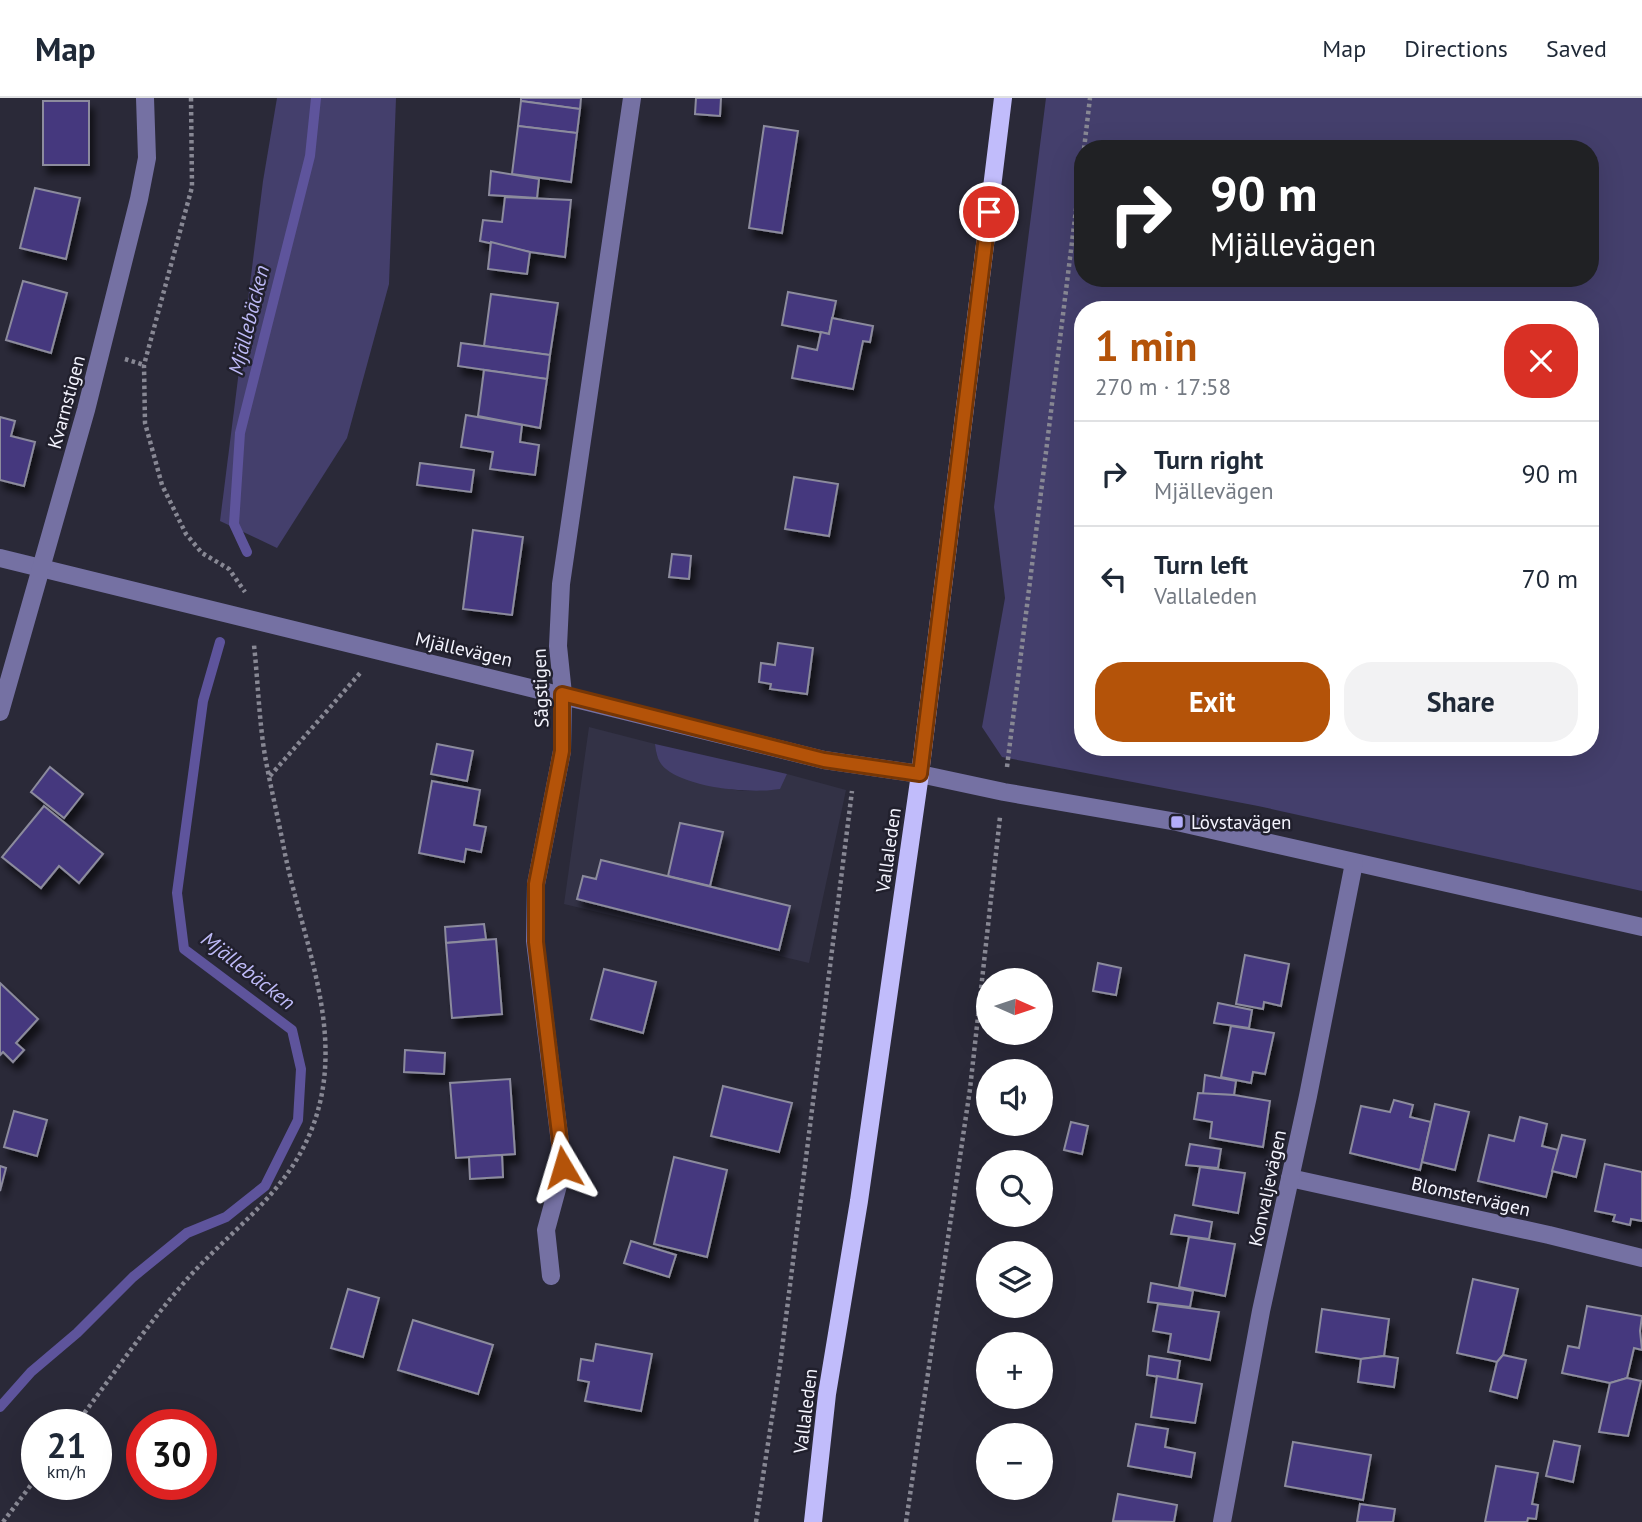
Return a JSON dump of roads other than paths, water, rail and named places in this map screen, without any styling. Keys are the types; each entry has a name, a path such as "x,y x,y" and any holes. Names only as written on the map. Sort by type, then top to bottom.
{"main road":[{"name":"Vallaleden","path":"813,1522 827,1394 861,1187 920,774 1003,98"}],"street":[{"name":"Kvarnstigen","path":"0,712 86,410 139,199 147,158 145,98"},
{"name":"Sågstigen","path":"551,1276 546,1230 563,1167 536,942 536,884 562,751 562,694 558,646 561,584 632,98"},
{"name":"Mjällevägen","path":"0,558 824,760 920,774"},
{"path":"920,774 1004,792 1177,822 1642,927"},
{"name":"Konvaljevägen","path":"1222,1522 1261,1311 1354,863"},
{"name":"Blomstervägen","path":"1290,1178 1642,1258"}],"waterway":[{"name":"Mjällebäcken","path":"247,552 234,524 240,433 310,156 316,98"},
{"name":"Mjällebäcken","path":"0,1407 31,1372 77,1333 133,1277 187,1233 226,1217 265,1186 298,1120 301,1069 292,1030 184,949 177,893 203,701 220,642"}],"place":[{"name":"Lövstavägen","path":"1177,822"}]}
